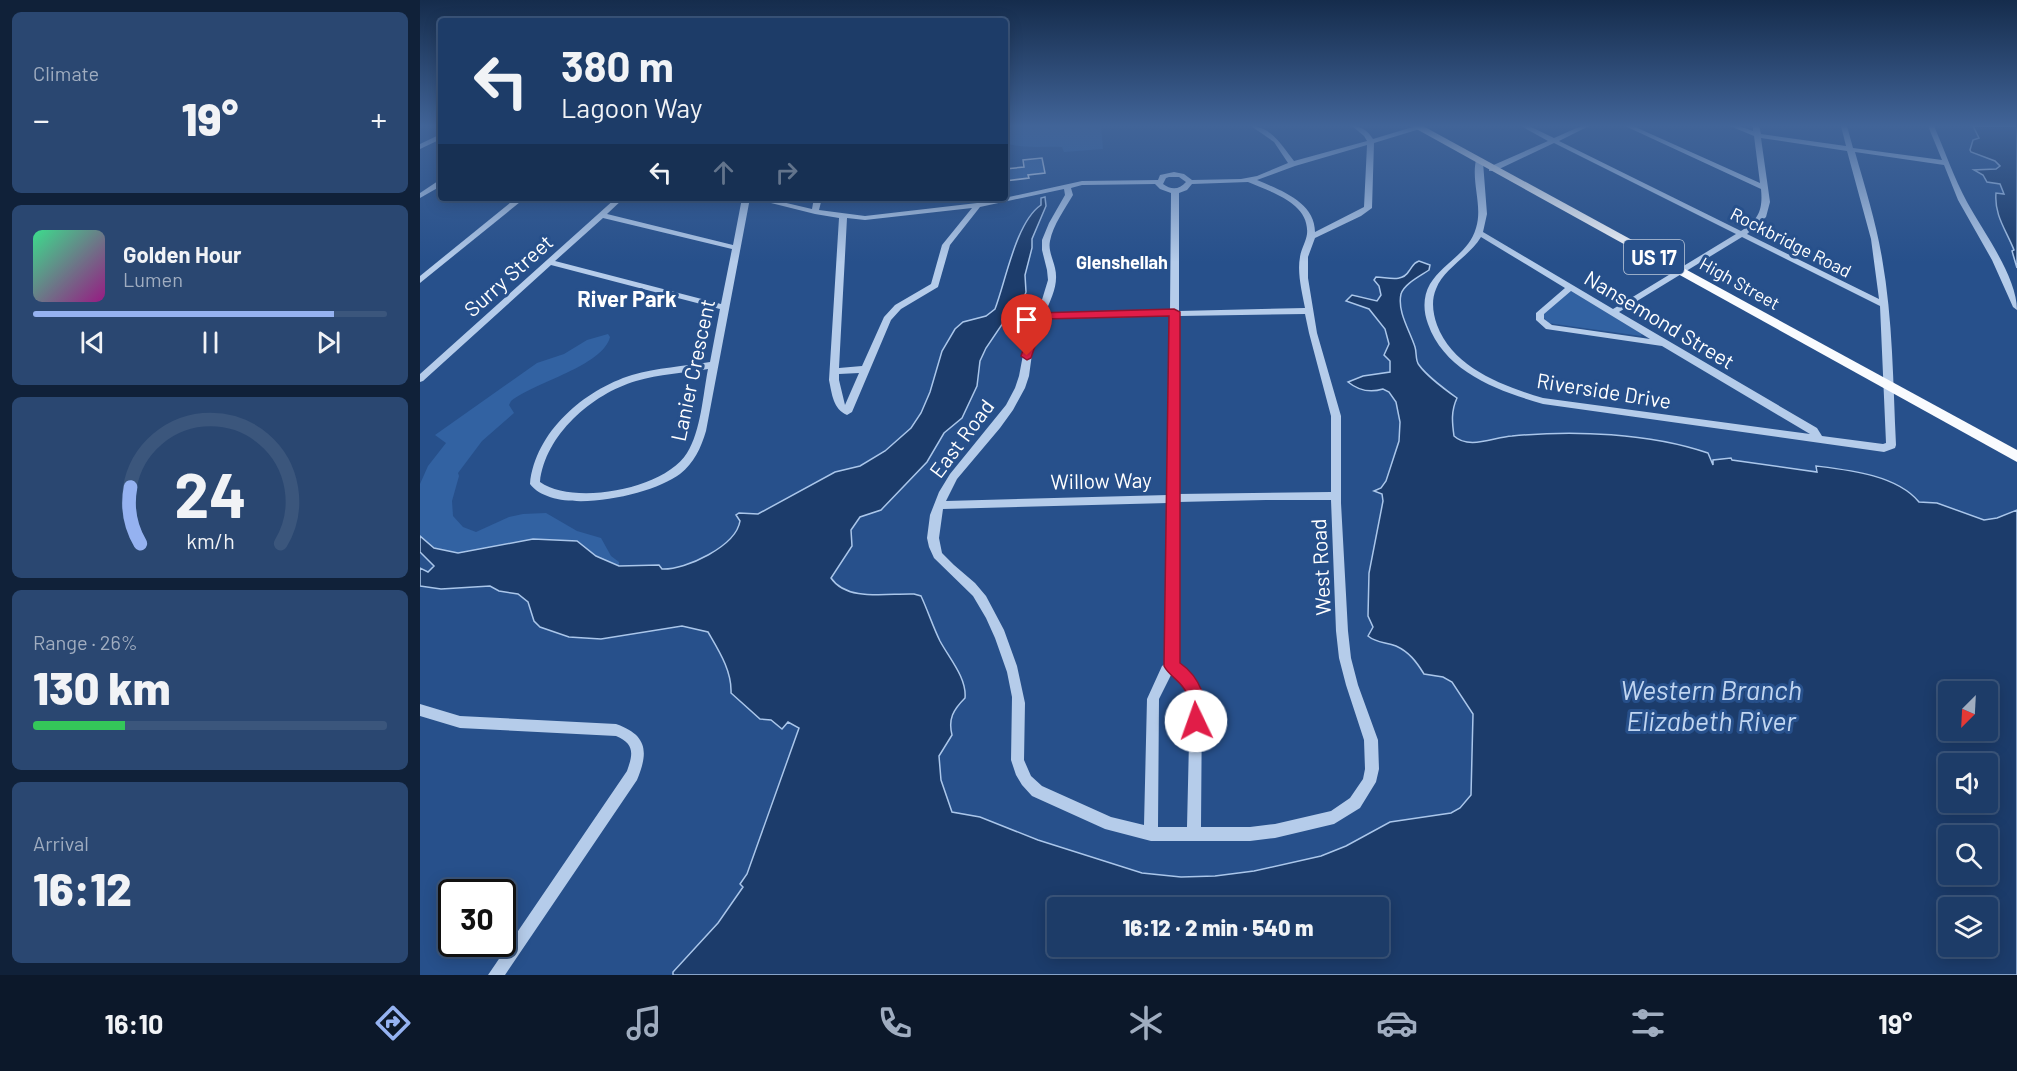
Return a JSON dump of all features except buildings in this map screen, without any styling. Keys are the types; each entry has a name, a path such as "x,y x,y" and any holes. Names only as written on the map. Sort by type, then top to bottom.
{"main road":[{"name":"High Street","path":"1497,172 1889,386"},
{"name":"US 17","path":"1889,386 1911,394 2017,451"},
{"name":"US 17","path":"1889,386 2017,457"}],"street":[{"path":"1008,199 1091,182 1159,182 1166,176 1175,174 1184,176 1190,182 1250,180 1274,172"},
{"path":"1250,180 1276,189 1295,201 1308,218 1311,237 1366,211 1371,172"},
{"path":"1479,233 1482,217 1480,172"},
{"name":"Rockbridge Road","path":"1615,172 1884,305"},
{"path":"1728,172 1764,188"},
{"path":"1614,312 1741,234 1763,215 1766,202 1762,172"},
{"path":"1855,172 1881,275 1889,386"},
{"path":"1950,172 1962,200 1996,260 2017,307"},
{"path":"1159,182 1163,188 1175,191 1184,189 1190,182"},
{"path":"420,196 438,185"},
{"name":"East Road","path":"1067,186 1069,195 1046,242 1052,280 1029,343 1020,389 998,425 951,479 939,505 933,538 936,551 946,565 967,581 977,593 1012,668 1019,704 1015,755 1022,776 1037,790 1124,828 1151,834 1188,835"},
{"path":"1172,666 1175,191"},
{"path":"420,280 517,201"},
{"name":"Surry Street","path":"420,379 617,201"},
{"name":"Lanier Crescent","path":"712,365 639,377 599,394 568,420 549,441 535,471 534,484 548,494 576,497 636,491 673,474 688,460 698,442 745,201"},
{"path":"768,201 843,217 878,217 997,201"},
{"path":"815,212 817,201"},
{"path":"843,217 835,387 839,404 847,412 887,319 898,307 935,285 946,245 978,205"},
{"path":"601,215 736,248"},
{"name":"Nansemond Street","path":"1479,233 1813,431 1820,440"},
{"name":"Riverside Drive","path":"1479,233 1468,251 1438,279 1428,303 1432,323 1439,338 1452,354 1478,374 1508,390 1544,401 1884,448 1891,445 1889,386"},
{"name":"West Road","path":"1188,835 1275,831 1326,819 1344,811 1355,802 1369,782 1372,769 1371,740 1345,658 1337,496 1336,416 1309,311 1304,265 1311,237"},
{"path":"549,262 724,307"},
{"path":"1571,286 1540,313 1540,320 1549,327 1667,344"},
{"path":"1040,316 1309,311"},
{"path":"835,371 866,369"},
{"name":"Willow Way","path":"939,505 1337,496"},
{"path":"1172,666 1184,674 1196,699 1188,835"},
{"path":"1151,834 1153,699 1166,670 1172,666"},
{"path":"421,712 460,722 616,730 633,738 637,745 637,763 632,775 496,975"}],"shaded area":[{"path":"1571,291 1642,334 1641,336 1548,323 1544,318 1544,313"},
{"path":"608,334 610,337 605,347 595,357 511,401 509,405 514,413 482,441 458,473 452,501 453,516 463,527 476,532 509,517 546,513 577,531 601,538 611,556 619,562 619,566 596,556 577,541 545,539 457,553 434,548 420,536 420,484 428,466 446,443 435,435 537,363 564,354 587,340"}],"water":[{"path":"1977,172 2017,172 2017,268 2012,251 2014,250 1997,208 1996,193 2004,194 2000,184 1987,182 1983,175"},
{"name":"Western Branch Elizabeth River","path":"1045,197 1046,206 1032,239 1025,275 1026,292 1021,305 1009,314 986,348 980,361 977,386 962,418 944,433 927,462 881,510 860,517 851,530 852,546 831,578 838,586 857,593 921,596 940,641 957,668 965,691 965,698 951,719 952,735 939,756 941,780 952,812 980,817 1038,840 1142,873 1181,877 1254,871 1321,856 1346,846 1390,822 1451,813 1460,808 1471,795 1473,714 1452,682 1443,677 1424,674 1405,651 1368,636 1373,627 1368,616 1369,573 1383,501 1382,494 1374,491 1381,488 1386,481 1399,441 1400,422 1396,402 1389,392 1383,389 1365,390 1348,382 1363,376 1390,372 1390,361 1384,355 1389,344 1385,329 1369,309 1346,301 1352,295 1377,301 1381,295 1379,286 1374,280 1376,277 1402,277 1419,261 1430,265 1429,270 1413,280 1403,290 1400,301 1402,314 1415,347 1419,365 1431,378 1457,398 1453,412 1453,426 1454,436 1460,440 1482,442 1512,436 1560,433 1636,437 1685,446 1708,453 1713,465 1713,460 1731,458 1732,460 1817,472 1816,466 1872,475 1898,486 1919,502 1937,503 1984,520 1997,518 2017,510 2017,975 673,975 673,972 718,923 743,887 740,884 747,874 799,728 788,722 782,729 771,720 760,719 731,693 727,669 708,632 682,626 601,639 569,637 540,627 534,621 528,602 518,594 499,591 490,586 441,589 420,586 420,568 428,572 434,566 420,552 420,536 434,548 458,553 533,539 577,541 596,556 619,566 659,565 662,569 684,565 708,555 730,539 740,521 736,515 739,513 758,514 835,472 860,466 885,451 911,428 921,413 942,351 955,329 963,322 986,316 995,309 1018,238 1032,213 1041,205 1041,198"}],"district":[{"name":"Glenshellah","path":"1122,262"},
{"name":"River Park","path":"627,298"}],"route":[{"path":"1027,356 1034,327 1040,316 1174,312 1172,666 1184,674 1194,690 1196,721"}]}
